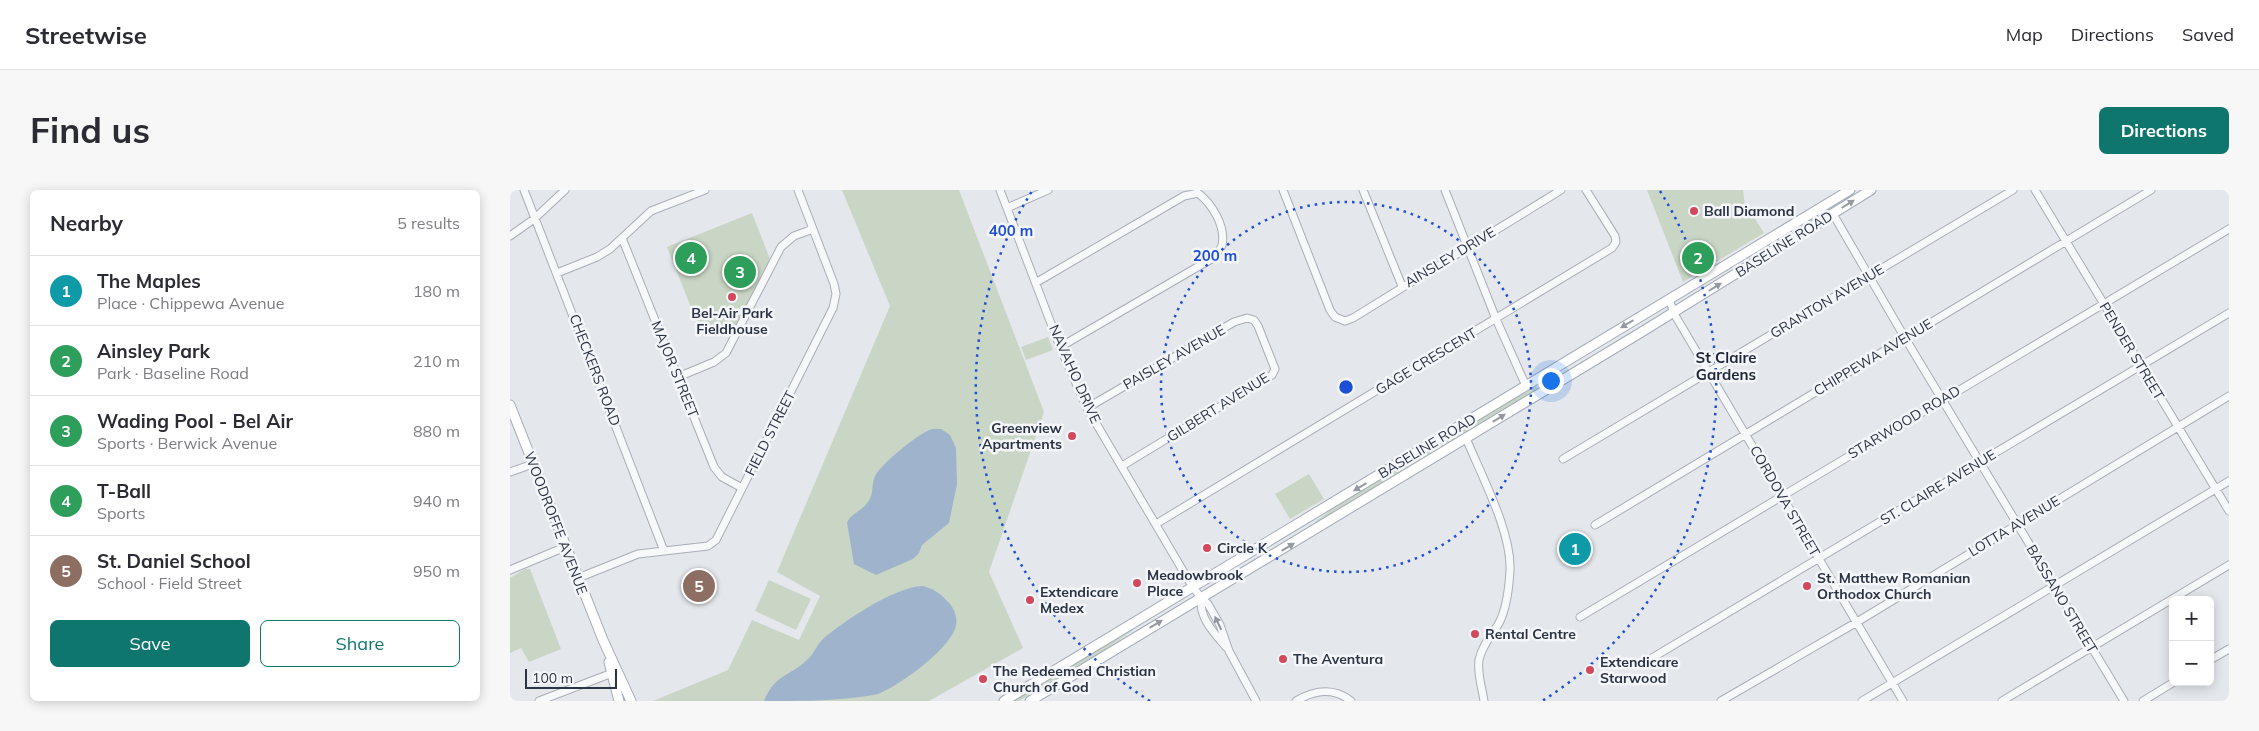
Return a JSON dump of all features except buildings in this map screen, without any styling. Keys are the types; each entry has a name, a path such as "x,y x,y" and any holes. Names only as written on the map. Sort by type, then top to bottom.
{"main road":[{"name":"BASELINE ROAD","path":"1004,701 1850,190"},
{"name":"BASELINE ROAD","path":"1030,701 1673,313 1871,190"},
{"name":"WOODROFFE AVENUE","path":"510,406 615,672 632,701"},
{"name":"WOODROFFE AVENUE","path":"615,672 619,701"}],"street":[{"name":"CHECKERS ROAD","path":"524,190 664,551"},
{"path":"510,236 534,219 565,190"},
{"path":"557,273 597,257 622,238 651,211 706,190"},
{"name":"FIELD STREET","path":"578,578 638,554 698,548 713,543 833,308 836,294 834,284 798,190"},
{"name":"NAVAHO DRIVE","path":"1000,190 1037,282 1060,347 1088,408 1201,598 1200,609 1210,628 1229,651 1256,701"},
{"path":"1007,208 1048,190"},
{"name":"AINSLEY DRIVE","path":"1283,190 1330,310 1339,320 1353,318 1402,286 1561,190"},
{"path":"1363,190 1402,286"},
{"path":"1445,190 1496,319 1526,386"},
{"name":"GAGE CRESCENT","path":"1156,524 1612,248 1616,242 1615,236 1586,190"},
{"name":"GRANTON AVENUE","path":"1563,459 2013,190"},
{"name":"PENDER STREET","path":"2035,190 2229,511"},
{"name":"CHIPPEWA AVENUE","path":"1595,524 2152,190"},
{"path":"1037,282 1184,196 1198,193 1212,205 1222,232 1222,246 1213,258 1060,347"},
{"name":"BASSANO STREET","path":"1833,214 1905,338 2124,701"},
{"path":"678,378 714,362 726,353 781,247 794,236 813,229"},
{"name":"STARWOOD ROAD","path":"1580,617 2229,229"},
{"name":"MAJOR STREET","path":"622,238 717,473 742,488"},
{"name":"CORDOVA STREET","path":"1669,300 1673,313 1708,373 1904,701"},
{"name":"ST. CLAIRE AVENUE","path":"1647,661 2229,313"},
{"name":"PAISLEY AVENUE","path":"1088,408 1234,322 1247,318 1254,320 1259,328"},
{"name":"GILBERT AVENUE","path":"1122,466 1272,374 1275,369 1259,328"},
{"name":"LOTTA AVENUE","path":"1720,701 1857,622 2229,396"},
{"path":"1466,438 1498,517 1510,557 1508,586 1500,621 1485,644 1479,659 1478,676 1484,701"},
{"path":"510,472 533,464"},
{"path":"1862,701 2055,586 2119,545 2229,481"},
{"path":"510,570 565,547"},
{"path":"2002,701 2229,565"},
{"path":"2214,658 2229,649"},
{"path":"539,701 615,672"},
{"path":"2143,701 2169,685"},
{"path":"1296,701 1308,694 1320,691 1337,693 1351,701"}],"green space":[{"path":"842,190 959,190 1044,412 989,572 1023,648 929,701 653,701 728,670 752,620 799,640 820,596 777,572 890,306"},
{"path":"1647,190 1743,190 1745,206 1747,206 1764,233 1683,282"},
{"path":"752,213 770,259 730,337 696,320 667,247"},
{"path":"1048,337 1053,350 1026,360 1021,347"},
{"path":"1536,385 1538,389 1316,524 1315,522 1332,509"},
{"path":"1309,474 1324,499 1290,519 1275,494"},
{"path":"525,569 530,569 561,649 529,662 521,648 510,653 510,578"},
{"path":"769,580 811,599 796,630 755,611"},
{"path":"1132,628 1133,630 1109,647 1019,701 1011,701"}],"water":[{"path":"932,429 941,429 950,435 956,448 957,484 949,523 922,545 919,553 913,559 876,575 854,564 847,523 870,499 874,479 878,471 910,442"},
{"path":"921,586 935,591 950,604 955,613 956,625 950,638 942,648 910,676 878,694 822,700 764,701 773,685 807,660 822,640 834,630 870,606 909,588"}],"place":[{"name":"Ball Diamond","path":"1694,211"},
{"name":"T-Ball","path":"691,258"},
{"name":"Ainsley Park","path":"1698,258"},
{"name":"Wading Pool - Bel Air","path":"740,272"},
{"name":"Bel-Air Park Fieldhouse","path":"732,297"},
{"name":"Greenview Apartments","path":"1072,436"},
{"name":"Circle K","path":"1207,548"},
{"name":"The Maples","path":"1575,549"},
{"name":"Meadowbrook Place","path":"1137,583"},
{"name":"St. Daniel School","path":"699,586"},
{"name":"St. Matthew Romanian Orthodox Church","path":"1807,586"},
{"name":"Extendicare Medex","path":"1030,600"},
{"name":"Rental Centre","path":"1475,634"},
{"name":"The Aventura","path":"1283,659"},
{"name":"Extendicare Starwood","path":"1590,670"},
{"name":"The Redeemed Christian Church of God","path":"983,679"}],"district":[{"name":"St Claire Gardens","path":"1726,366"}]}
